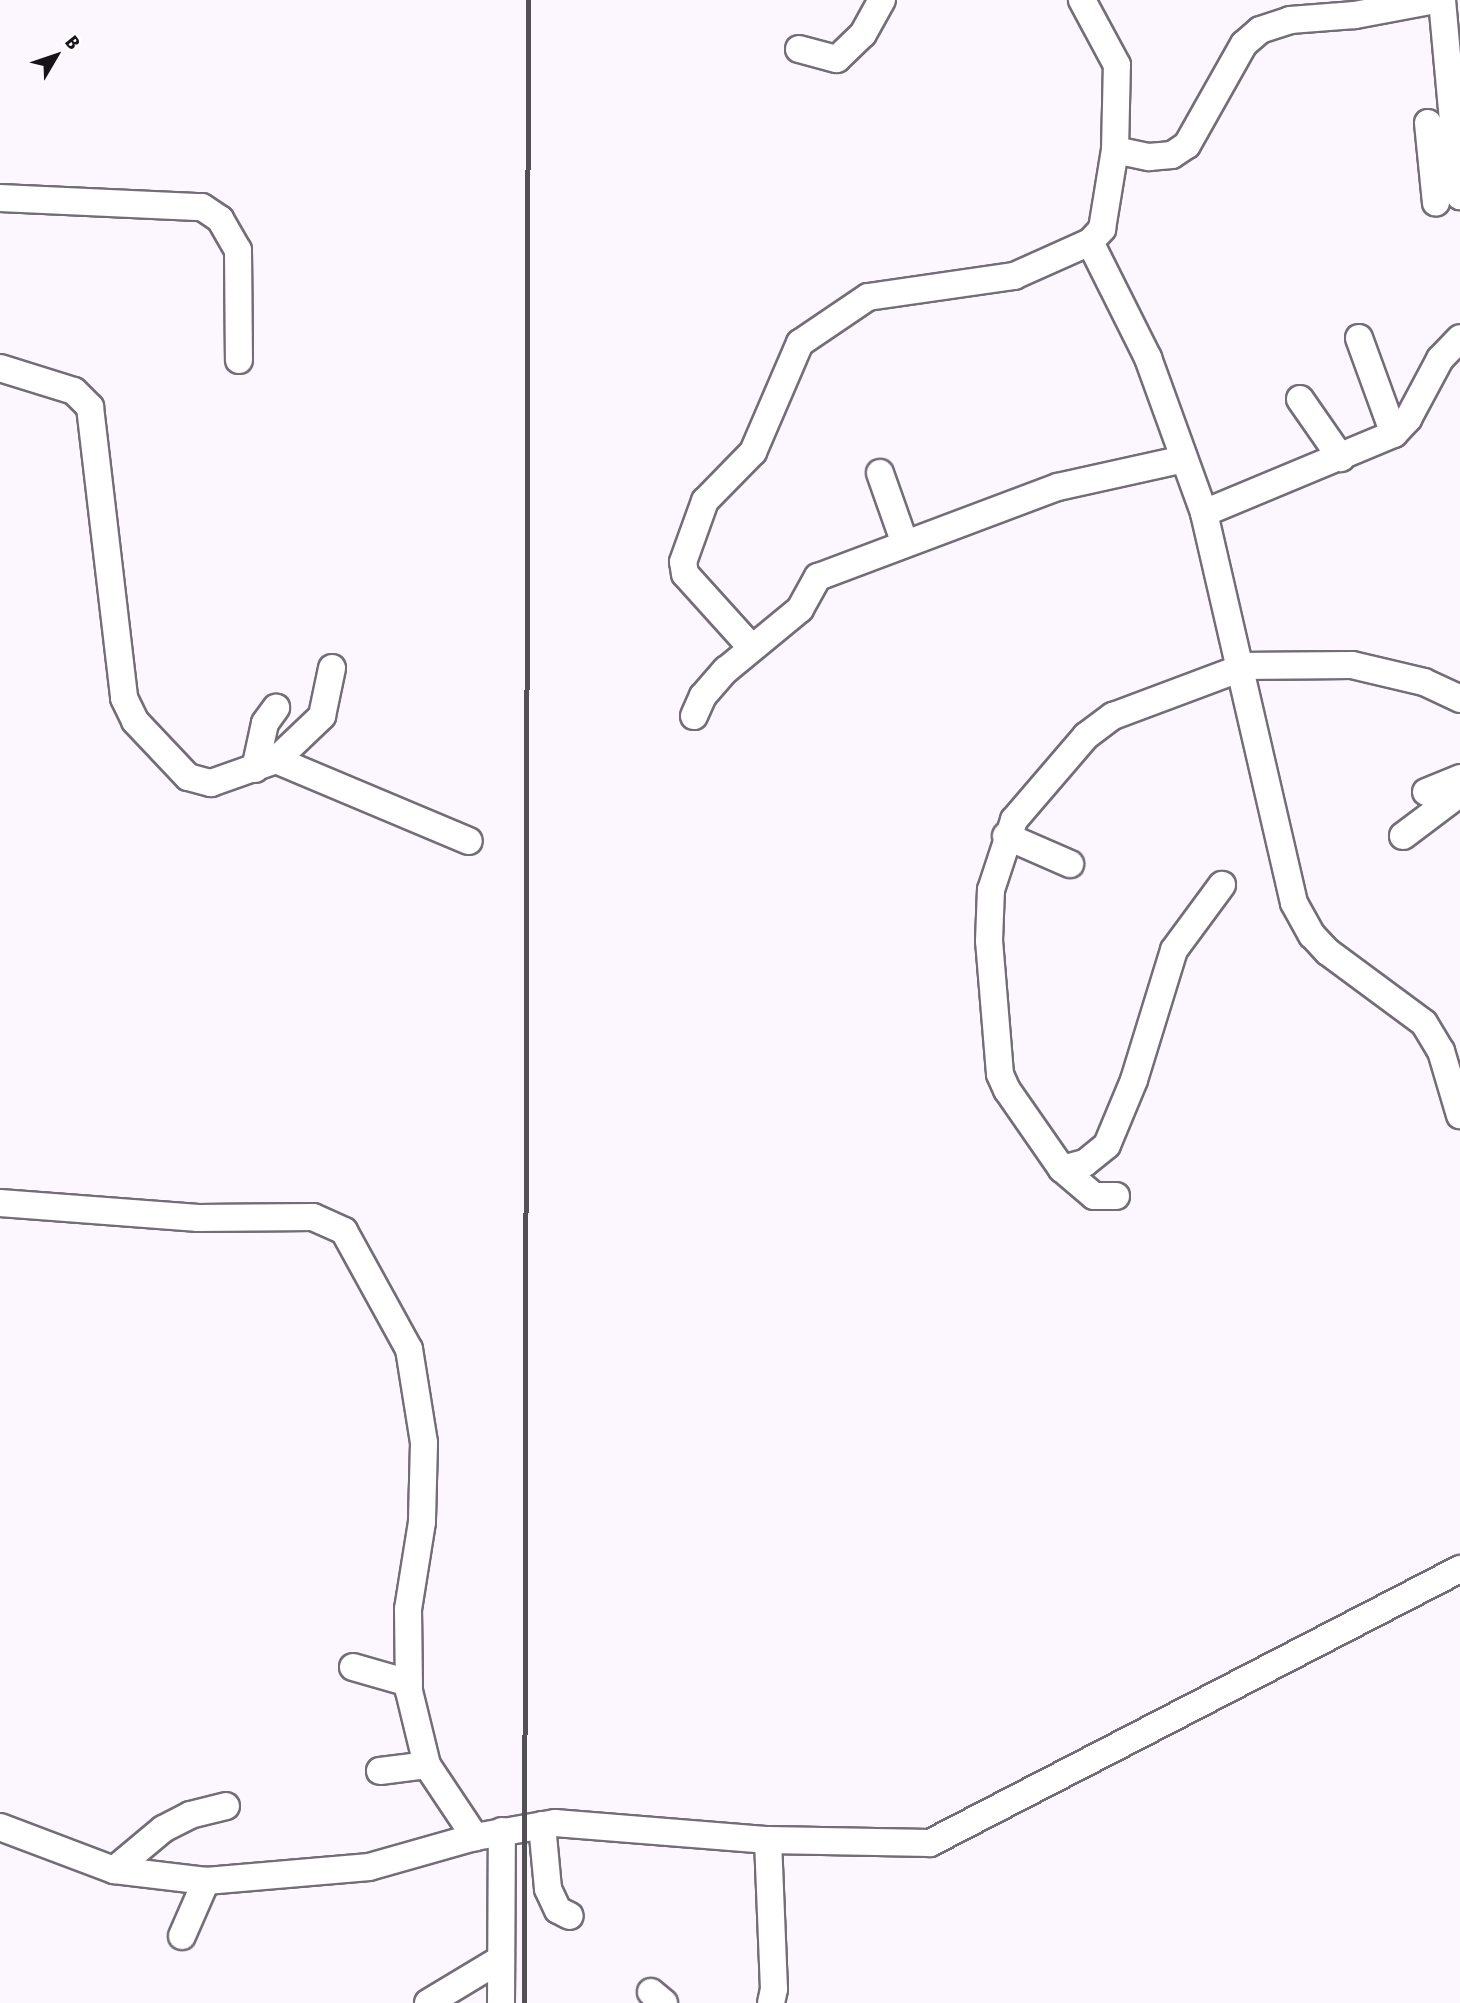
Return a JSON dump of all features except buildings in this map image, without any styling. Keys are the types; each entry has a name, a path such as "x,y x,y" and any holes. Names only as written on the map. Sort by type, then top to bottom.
{"street":[{"path":"799,49 837,59 863,33 882,0"},
{"path":"751,647 685,574 683,562 705,501 753,452 800,343 868,297 1005,278 1090,242 1105,221 1115,150 1117,65 1082,0"},
{"path":"1115,150 1149,158 1172,155 1187,145 1244,44 1260,30 1290,20 1355,15 1435,0"},
{"path":"1442,0 1448,200"},
{"path":"1428,123 1445,167"},
{"path":"0,198 202,207 220,219 238,250 239,360"},
{"path":"1090,242 1148,358 1204,513 1294,903 1303,921 1328,952 1424,1023 1441,1052 1460,1115"},
{"path":"1359,338 1394,434"},
{"path":"1204,513 1394,434 1408,419 1440,359 1460,338"},
{"path":"0,368 74,391 90,407 128,711 197,782 211,783 266,764 322,716 332,668"},
{"path":"1300,399 1341,458"},
{"path":"694,716 703,696 751,647 800,609 818,577 1058,487 1184,460"},
{"path":"880,473 905,544"},
{"path":"1116,1196 1094,1196 1062,1169 1015,1105 1000,1074 988,914 1006,836 1028,800 1099,725 1239,667 1352,665 1424,681 1460,699"},
{"path":"266,764 265,723 276,708"},
{"path":"266,764 469,841"},
{"path":"1426,792 1460,778"},
{"path":"1403,836 1460,793"},
{"path":"1006,836 1070,864"},
{"path":"1062,1169 1085,1163 1107,1145 1132,1087 1174,950 1222,886"},
{"path":"0,1203 198,1217 313,1217 345,1231 404,1337 423,1434 423,1513 408,1609 408,1683 427,1765 475,1837"},
{"path":"0,1827 114,1870 206,1881 369,1867 475,1837 542,1825 768,1840 919,1844 940,1839 1460,1569"},
{"path":"353,1667 408,1683"},
{"path":"380,1771 427,1765"},
{"path":"114,1870 163,1829 190,1815 226,1806"},
{"path":"542,1825 548,1889 558,1910 569,1916"},
{"path":"501,2003 502,1831"},
{"path":"768,1840 774,1989 771,2003"},
{"path":"182,1936 206,1881"},
{"path":"428,2003 501,1959"}],"railway":[{"path":"524,2003 528,0"}]}
